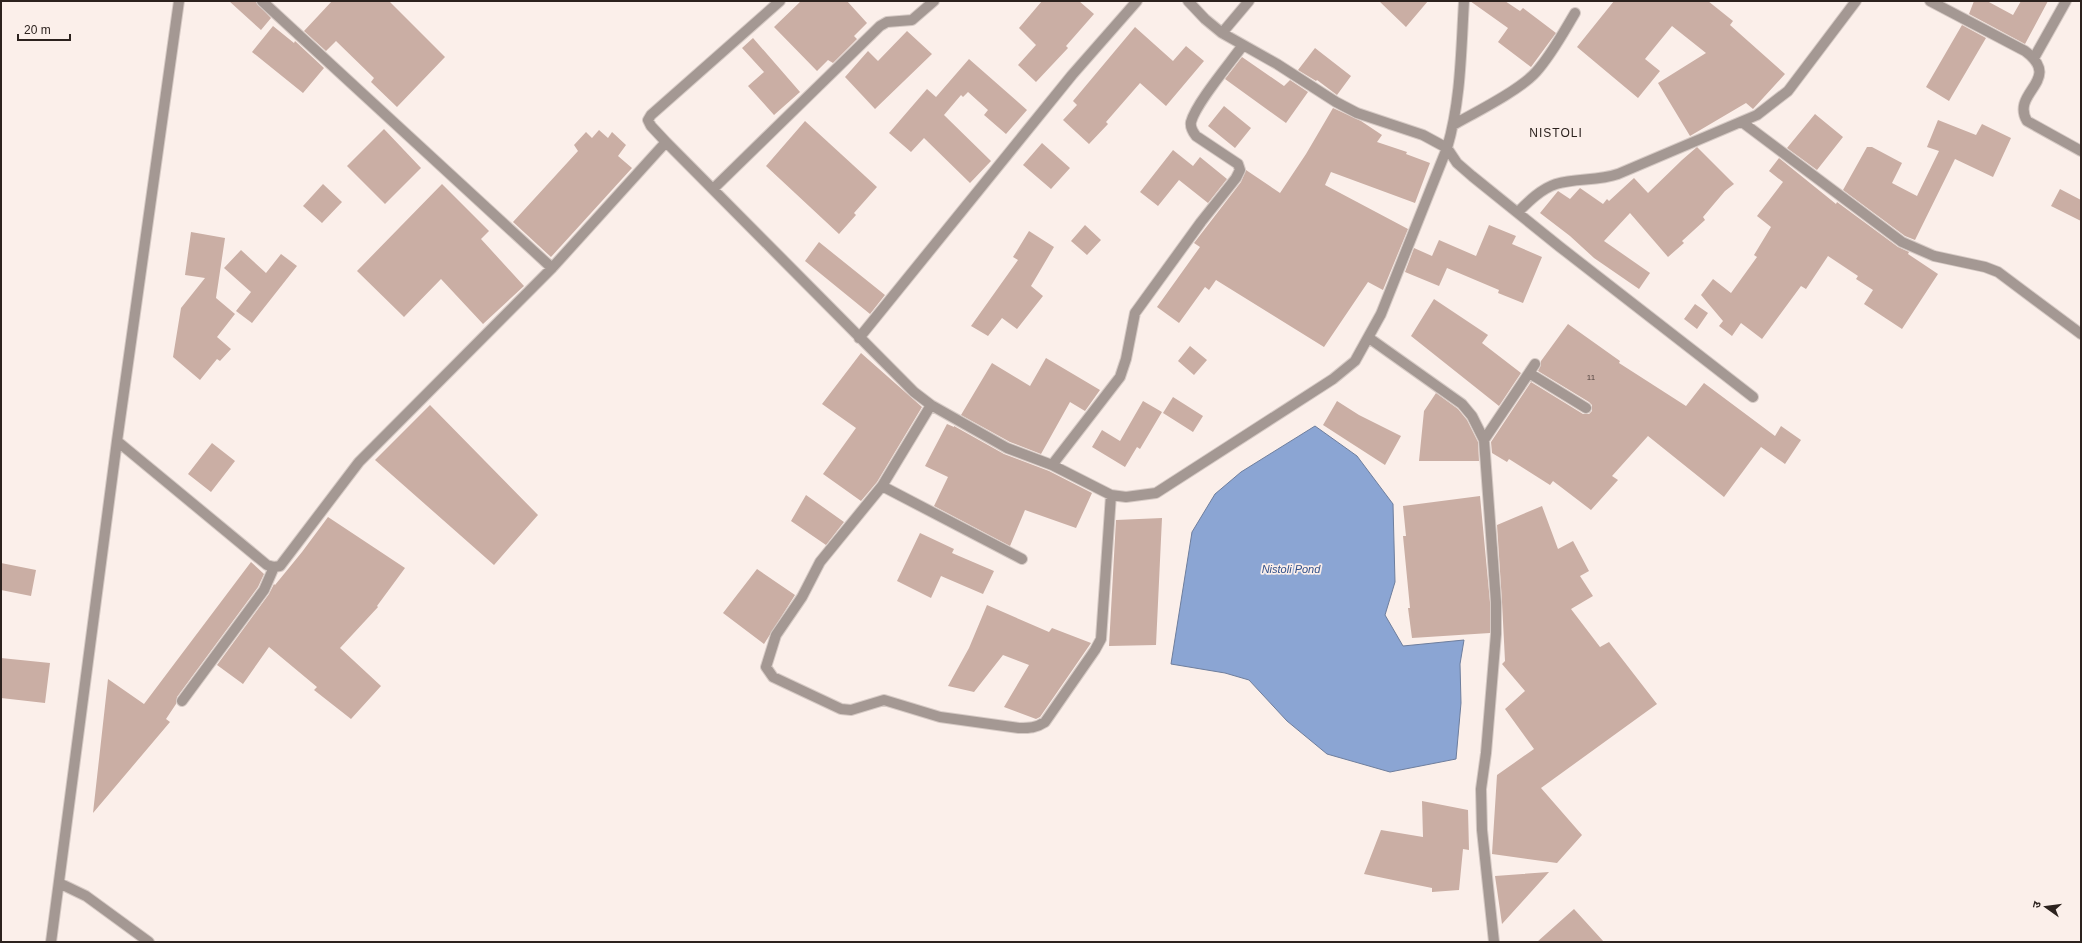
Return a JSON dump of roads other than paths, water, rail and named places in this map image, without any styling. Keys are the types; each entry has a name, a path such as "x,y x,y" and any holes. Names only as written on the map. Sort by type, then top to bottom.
{"street":[{"path":"51,942 117,441 179,1"},
{"path":"262,1 552,268"},
{"path":"780,1 651,114 648,120 651,126 914,392 932,405 1008,448 1052,465 1111,495 1126,497 1140,497 1156,493 1168,486 1333,379 1355,361 1381,314 1447,148 1453,125 1464,1"},
{"path":"713,189 880,26 894,20 912,20 934,1"},
{"path":"859,338 1072,75 1137,1"},
{"path":"1188,1 1205,19 1222,33 1243,44 1336,102 1357,113 1422,135 1447,148 1457,163 1560,247 1753,396"},
{"path":"1222,33 1249,1"},
{"path":"1518,212 1533,198 1556,184 1606,178 1618,174 1757,115 1788,91 1856,1"},
{"path":"1930,1 2025,51 2034,58 2040,65 2040,73 2024,105 2023,114 2027,121 2081,151"},
{"path":"2034,58 2066,1"},
{"path":"1453,125 1516,87 1535,73 1546,60 1575,13"},
{"path":"1052,465 1120,376 1126,359 1131,328 1136,313 1201,222 1236,178 1240,170 1238,164 1196,136 1192,131 1191,122 1202,101 1243,44"},
{"path":"1742,122 1902,242 1934,256 1985,267 1998,272 2081,334"},
{"path":"117,441 267,565 274,567 280,566 360,462 552,268 666,142"},
{"path":"1369,338 1462,404 1472,416 1484,440 1496,602 1496,634 1486,753 1481,789 1482,830 1494,942"},
{"path":"1484,440 1535,364"},
{"path":"1529,373 1586,408"},
{"path":"932,405 882,486 858,514 814,572 802,597 776,635 766,667 768,673 772,677 841,709 851,710 884,700 940,717 1025,728 1038,727 1045,722 1101,639 1111,495"},
{"path":"882,486 1022,559"},
{"path":"182,702 264,590 274,567"},
{"path":"59,883 86,896 149,942"}],"water":[{"name":"Nistoli Pond","path":"1315,426 1357,456 1393,504 1395,582 1385,615 1403,646 1464,640 1460,664 1461,703 1456,759 1390,772 1327,754 1287,721 1249,680 1225,673 1171,664 1192,532 1215,494 1241,472"}],"district":[{"name":"NISTOLI","path":"1556,133"}]}
